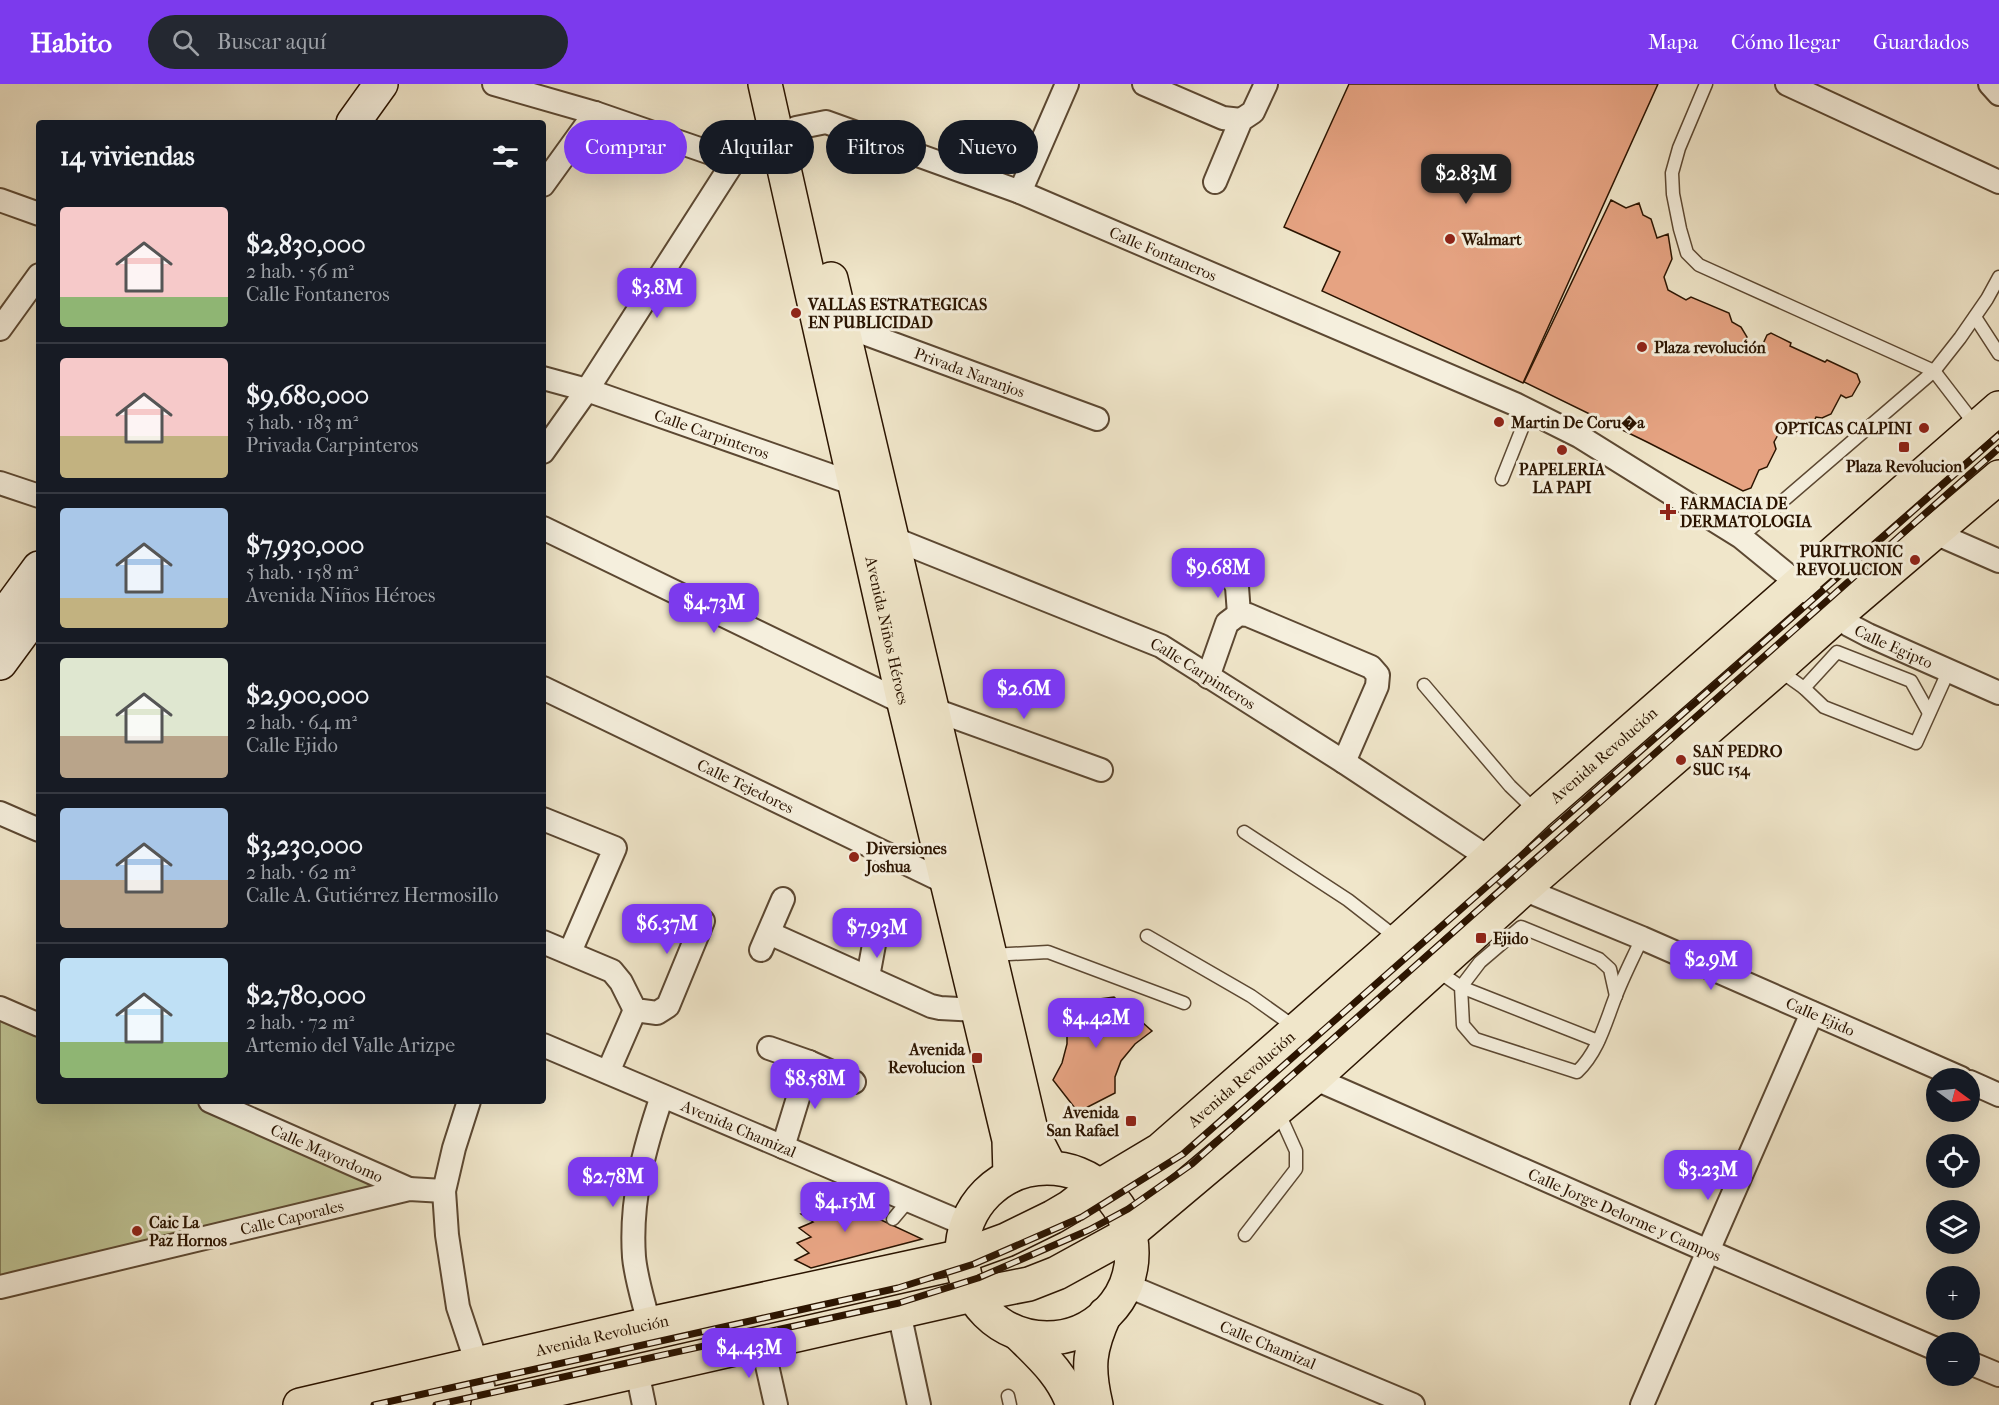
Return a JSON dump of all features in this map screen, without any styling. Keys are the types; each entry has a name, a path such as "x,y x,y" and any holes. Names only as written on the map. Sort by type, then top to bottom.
{"main road":[{"path":"355,120 381,84"},
{"path":"379,120 404,84"},
{"name":"Avenida Niños Héroes","path":"765,84 780,120"},
{"name":"Avenida Niños Héroes","path":"785,84 786,120"},
{"name":"Avenida Niños Héroes","path":"796,174 918,706 990,955 1031,1130 1050,1167"},
{"name":"Avenida Niños Héroes","path":"798,174 842,325 868,489 892,538 947,883 1009,1140 1010,1176"},
{"name":"Avenida Revolución","path":"300,1405 874,1270 965,1240 1006,1240 1070,1207 1088,1193 1160,1150 1399,940 1537,813 1988,418"},
{"path":"488,1405 1029,1284 1057,1273 1130,1233 1278,1110 1523,889 1999,477"},
{"path":"0,621 36,572"},
{"path":"0,663 36,614"},
{"path":"1019,1334 1046,1338 1074,1334 1087,1328 1105,1314 1119,1299 1126,1285 1132,1258 1130,1233 1114,1200 1101,1186 1069,1170 1050,1167 1030,1169 998,1183 974,1210 965,1240 967,1281 974,1295 989,1315 1019,1334 1052,1366 1064,1384 1073,1405"},
{"path":"1096,1405 1090,1355 1094,1337 1105,1314"}],"street":[{"path":"494,84 595,114 699,149"},
{"path":"1020,192 1067,84"},
{"path":"1144,84 1223,118 1241,120"},
{"path":"1215,182 1241,120 1253,112 1266,84"},
{"path":"1990,84 1999,94"},
{"path":"1798,86 1999,182"},
{"path":"546,181 595,114"},
{"name":"Calle Fontaneros","path":"814,127 826,122 1020,192 1529,411 1579,436 1741,537 1798,583"},
{"path":"546,448 587,390 726,174"},
{"path":"0,200 36,213"},
{"path":"0,329 36,279"},
{"name":"Privada Naranjos","path":"842,325 1097,419"},
{"name":"Calle Carpinteros","path":"546,379 587,390 868,489"},
{"path":"0,483 36,495"},
{"path":"546,529 918,706 1101,770"},
{"path":"1935,533 1999,561"},
{"name":"Calle Carpinteros","path":"892,538 1161,646 1344,762 1489,859"},
{"path":"1231,575 1237,587 1239,614"},
{"name":"Calle Egipto","path":"1798,583 1836,616 1868,635 1999,693"},
{"path":"1208,677 1227,623 1239,614 1248,615 1371,667 1378,675 1377,686 1344,762"},
{"name":"Calle Tejedores","path":"546,689 947,883"},
{"path":"0,813 36,829"},
{"path":"546,820 615,849 570,952"},
{"name":"Calle Ejido","path":"1489,859 1523,889 1642,938 1938,1068"},
{"path":"783,899 765,941 868,977 932,1006 978,1010"},
{"path":"636,1010 657,1013 668,1006 703,921"},
{"path":"868,977 878,923"},
{"path":"546,943 615,974 636,1010"},
{"path":"0,1008 36,1024"},
{"path":"608,1072 636,1010"},
{"path":"1642,1405 1812,1013"},
{"name":"Avenida Chamizal","path":"546,1046 909,1200 965,1240"},
{"path":"769,1047 854,1082"},
{"path":"783,1147 809,1062"},
{"name":"Calle Jorge Delorme y Campos","path":"1313,1079 1926,1345"},
{"path":"1980,1086 1999,1095"},
{"path":"649,1324 634,1259 633,1209 646,1143 662,1096"},
{"name":"Calle Mayordomo","path":"217,1104 409,1189"},
{"path":"468,1104 454,1148 444,1191 447,1235 458,1307 488,1405"},
{"name":"Calle Caporales","path":"0,1287 409,1189 444,1191"},
{"name":"Calle Chamizal","path":"1126,1285 1405,1404"},
{"path":"899,1312 920,1405"},
{"path":"762,1343 776,1405"},
{"path":"1980,1367 1999,1376"},
{"path":"637,1371 644,1405"}],"lane":[{"path":"1706,84 1679,148 1672,173 1673,194 1688,253 1700,265 1934,371 1988,418"},
{"path":"1741,537 1934,371 1987,300 1999,277"},
{"path":"1975,317 1999,354"},
{"path":"1502,479 1529,411"},
{"path":"1804,688 1837,652 1911,681 1929,713"},
{"path":"1777,669 1804,688 1824,707 1916,743 1948,672"},
{"path":"1424,686 1509,786 1537,813"},
{"path":"1244,832 1348,900 1399,940"},
{"path":"1616,996 1610,969 1599,959 1521,927 1480,962 1461,987 1463,1025 1475,1039 1577,1071 1589,1060 1642,938"},
{"path":"1147,936 1251,996 1298,1028"},
{"path":"990,955 1048,952 1184,1002"},
{"path":"1434,969 1461,987 1598,1041"},
{"path":"1245,1236 1296,1168 1296,1151 1278,1110"},
{"path":"893,1219 909,1200"}],"green space":[{"path":"0,1015 36,1030 36,1104 209,1104 409,1189 0,1280"}],"building":[{"name":"Walmart","path":"1349,84 1658,84 1523,383 1322,291 1340,252 1284,227"},
{"name":"Plaza revolución","path":"1611,200 1626,208 1639,203 1643,215 1651,219 1657,238 1668,234 1672,259 1664,277 1668,290 1686,300 1691,297 1729,313 1732,322 1741,327 1747,337 1742,348 1758,355 1767,335 1771,333 1791,343 1790,346 1857,374 1860,382 1852,396 1846,398 1841,395 1831,414 1822,418 1816,417 1809,432 1802,434 1783,426 1774,442 1776,449 1767,467 1759,470 1751,488 1743,491 1524,382"},
{"path":"1114,997 1152,1031 1135,1044 1121,1061 1115,1077 1115,1093 1078,1112 1053,1080 1062,1063 1067,1044 1067,1023 1062,1004"},
{"path":"821,1192 922,1239 811,1268 795,1260 809,1253 797,1243 811,1237 799,1228 813,1222 801,1214 815,1209 803,1201"}],"railway":[{"path":"374,1405 898,1288 974,1264 1082,1217 1183,1154 1999,435"},
{"path":"436,1405 899,1303 978,1278 1089,1230 1128,1209 1192,1164 1999,448"}],"place":[{"name":"Walmart","path":"1450,239"},
{"name":"VALLAS ESTRATEGICAS EN PUBLICIDAD","path":"796,313"},
{"name":"Plaza revolución","path":"1642,347"},
{"name":"Martin De Coru�a","path":"1499,422"},
{"name":"OPTICAS CALPINI","path":"1924,428"},
{"name":"Plaza Revolucion","path":"1904,447"},
{"name":"PAPELERIA LA PAPI","path":"1562,450"},
{"name":"FARMACIA DE DERMATOLOGIA","path":"1668,512"},
{"name":"PURITRONIC REVOLUCION","path":"1915,560"},
{"name":"SAN PEDRO SUC 154","path":"1681,760"},
{"name":"Diversiones Joshua","path":"854,857"},
{"name":"Ejido","path":"1481,938"},
{"name":"Avenida Revolucion","path":"977,1058"},
{"name":"Avenida San Rafael","path":"1131,1121"},
{"name":"Caic La Paz Hornos","path":"137,1231"}]}
